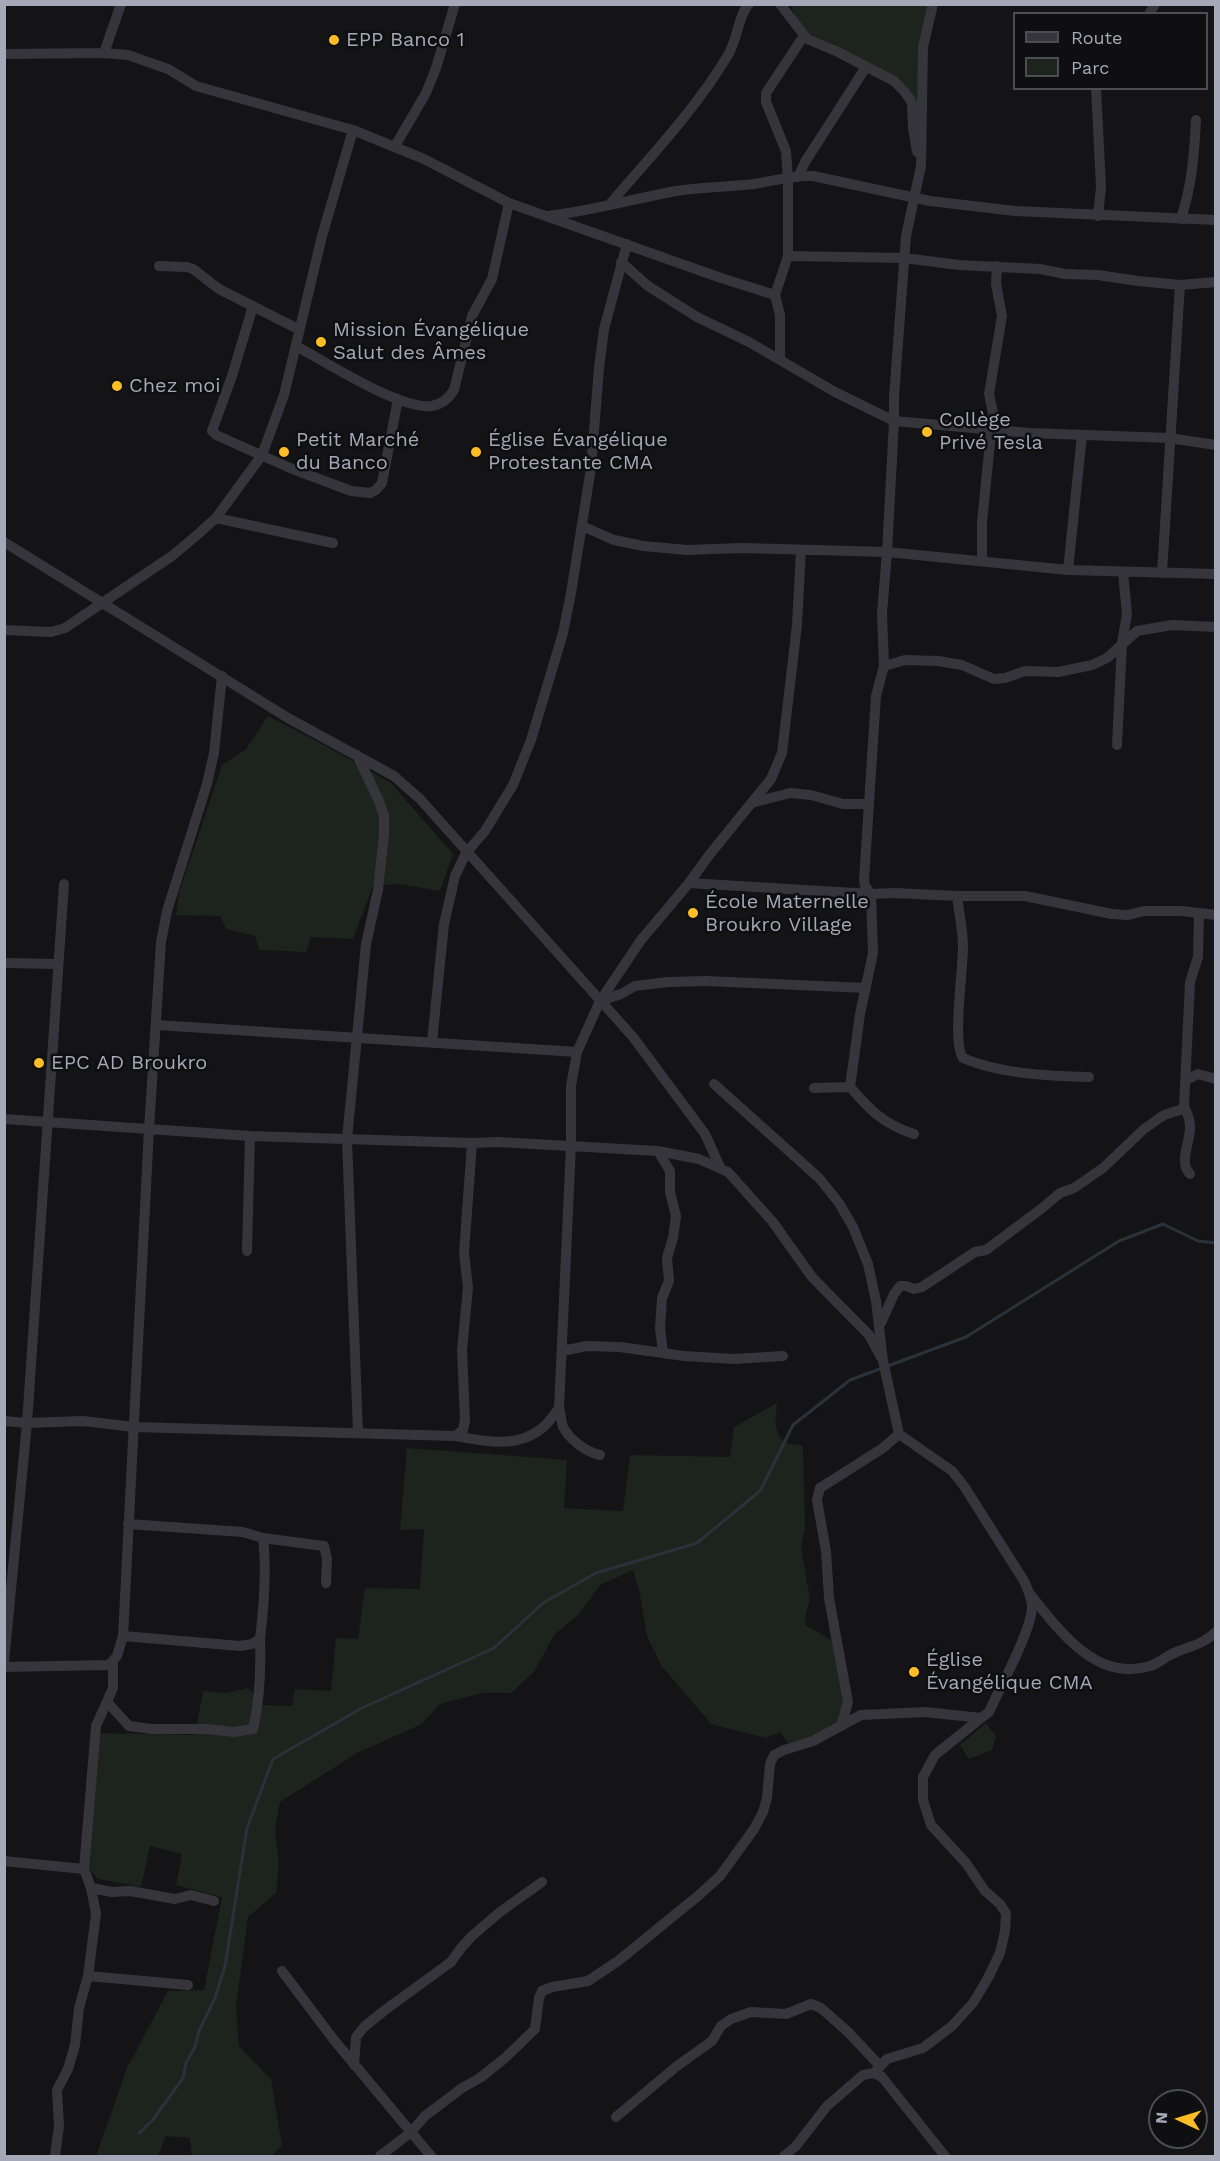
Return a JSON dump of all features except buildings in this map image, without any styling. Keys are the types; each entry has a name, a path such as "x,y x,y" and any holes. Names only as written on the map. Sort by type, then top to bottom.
{"street":[{"path":"104,53 121,4"},
{"path":"395,146 426,93 446,40 455,4"},
{"path":"609,205 718,73 734,46 742,13 749,4"},
{"path":"780,4 803,36 894,81 909,97 912,103 915,143 921,166"},
{"path":"914,1134 897,1128 873,1114 850,1087 873,953 871,894 864,880 876,696 884,666 882,613 894,397 906,236 921,166 920,108 923,47 933,4"},
{"path":"780,360 780,315 775,295 788,256 794,177 766,102 766,93 803,36"},
{"path":"4,54 104,53 128,55 168,69 196,86 353,130 424,159 508,203 775,295"},
{"path":"794,177 866,67"},
{"path":"1096,90 1101,187 1098,216"},
{"path":"1181,219 1190,192 1194,167 1196,120"},
{"path":"4,630 58,631 65,628 172,556 216,518 262,455 284,394 298,329 334,190 353,130"},
{"path":"545,217 679,191 813,176 913,198 1015,211 1215,220"},
{"path":"296,346 398,399 418,405 440,404 454,390 472,316 492,279 508,203"},
{"path":"432,1042 448,899 455,876 466,853 485,831 513,785 531,740 562,633 571,593 591,468 598,368 604,329 627,244"},
{"path":"788,256 904,258 959,265 1040,269 1065,274 1098,275 1180,285 1215,282"},
{"path":"621,262 648,286 698,317 749,342 835,392 894,421 1082,435 1169,438 1215,445"},
{"path":"159,266 194,269 219,289 298,329"},
{"path":"982,561 982,522 993,413 989,394 1002,316 996,284 998,266"},
{"path":"1162,573 1180,285"},
{"path":"253,306 232,376 212,431 216,435 290,468 351,491 370,493 382,483 398,399"},
{"path":"1068,570 1082,435"},
{"path":"216,518 333,543"},
{"path":"582,526 614,540 643,546 687,550 887,552 1068,570 1215,574"},
{"path":"4,542 288,718 356,754 403,783 633,1037 705,1134 721,1169"},
{"path":"600,1455 589,1453 576,1442 564,1427 559,1408 572,1086 577,1052 600,1001 641,939 689,883 771,779 782,753 797,625 801,550"},
{"path":"1117,746 1122,643 1126,614 1123,572"},
{"path":"884,666 906,660 938,661 962,665 994,679 1025,671 1058,672 1092,665 1107,658 1137,631 1172,625 1215,627"},
{"path":"55,2157 59,2126 57,2090 72,2058 79,2008 88,1976 96,1914 91,1888 84,1869 96,1726 113,1688 113,1661 123,1635 161,942 170,902 207,784 214,753 222,676"},
{"path":"356,754 384,816 378,890 366,944 347,1139 358,1433"},
{"path":"754,802 790,793 843,804 869,804"},
{"path":"689,883 871,894 1025,896 1088,910 1128,915 1144,911 1215,915"},
{"path":"4,1662 27,1423 64,884"},
{"path":"957,896 963,944 957,1035 959,1052 963,1058 1048,1076 1089,1077"},
{"path":"1190,1174 1185,1165 1191,1123 1184,1107 1190,982 1198,957 1199,913"},
{"path":"626,962 628,982 634,986"},
{"path":"4,963 58,964"},
{"path":"600,1001 621,994 634,986 668,982 706,981 796,987 866,988"},
{"path":"156,1025 577,1052"},
{"path":"1186,1080 1198,1074 1215,1079"},
{"path":"714,1084 819,1178 839,1203 853,1227 868,1264 880,1324 883,1361 899,1434 942,1462 958,1478 1030,1594 1073,1644 1088,1656 1109,1667 1132,1669 1151,1666 1171,1654 1197,1646 1215,1632"},
{"path":"814,1088 850,1087"},
{"path":"869,1335 880,1324 900,1286 914,1289 922,1287 975,1252 986,1250 1060,1193 1074,1188 1103,1168 1144,1129 1164,1115 1184,1107"},
{"path":"4,1119 250,1136 498,1142 658,1151 699,1159 728,1172 748,1193 772,1221 812,1277 869,1335 883,1361"},
{"path":"247,1251 250,1136"},
{"path":"455,1436 463,1430 465,1420 462,1350 468,1287 464,1253 472,1143"},
{"path":"658,1151 670,1171 670,1192 676,1216 667,1258 669,1281 662,1298 660,1328 663,1353"},
{"path":"562,1351 587,1346 620,1347 734,1359 783,1356"},
{"path":"4,1421 27,1423 83,1421 134,1427 455,1436 490,1442 518,1441 543,1428 559,1408"},
{"path":"841,1726 848,1702 829,1598 826,1551 817,1493 820,1488 883,1448 899,1434"},
{"path":"128,1524 243,1532 262,1538 324,1546 327,1559 326,1583"},
{"path":"108,1703 129,1726 234,1732 253,1729 261,1671 260,1639 265,1554 262,1538"},
{"path":"784,2157 805,2135 826,2106 863,2075 877,2069 887,2059 923,2048 952,2026 973,2002 1000,1953 1006,1913 1000,1904 985,1891 966,1863 931,1825 923,1800 923,1777 935,1755 989,1712 1025,1633 1032,1608 1030,1594"},
{"path":"123,1635 240,1646 252,1644 260,1639"},
{"path":"4,1667 108,1665 113,1661"},
{"path":"380,2157 410,2133 425,2116 505,2058 535,2029 542,1990 588,1981 618,1961 720,1876 754,1829 767,1798 770,1764 774,1755 813,1741 861,1715 904,1711 981,1718"},
{"path":"4,1862 84,1869"},
{"path":"354,2065 356,2037 364,2027 451,1962 472,1936 500,1912 542,1882"},
{"path":"91,1888 175,1899 191,1894 214,1901"},
{"path":"282,1971 354,2065 389,2104 431,2157"},
{"path":"88,1976 188,1985"},
{"path":"616,2117 712,2041 721,2026 731,2019 751,2012 786,2014 811,2004 822,2008 848,2032 945,2157"}],"green space":[{"path":"791,5 929,5 919,48 917,104 907,86 863,61 809,36 796,19"},
{"path":"268,716 391,783 453,854 440,891 399,884 373,886 353,939 311,937 306,952 259,950 255,936 226,929 220,916 176,915 179,893 222,765 246,749"},
{"path":"777,1403 776,1424 780,1438 788,1443 803,1446 805,1528 801,1547 810,1600 805,1625 835,1642 849,1705 842,1722 803,1741 788,1743 780,1732 766,1738 711,1724 661,1665 647,1636 640,1594 633,1570 600,1585 579,1614 554,1635 534,1672 511,1693 482,1693 440,1704 422,1724 357,1753 280,1802 275,1830 279,1864 276,1893 248,1917 236,2006 239,2046 271,2079 282,2146 271,2156 192,2156 190,2138 166,2136 158,2156 96,2156 127,2068 168,1991 204,1990 222,1897 176,1885 182,1854 150,1846 141,1887 98,1879 87,1867 97,1733 195,1735 203,1691 226,1693 248,1688 263,1705 292,1706 295,1689 331,1691 336,1638 358,1639 365,1588 420,1589 424,1529 400,1530 407,1448 567,1460 564,1508 623,1511 630,1455 730,1457 734,1427"},
{"path":"986,1723 996,1736 992,1750 969,1759 960,1745"}],"waterway":[{"path":"139,2133 152,2121 183,2078 186,2063 215,1998 225,1966 247,1828 273,1759 362,1708 494,1648 543,1603 596,1573 697,1543 760,1491 793,1425 850,1380 966,1337 1119,1241 1163,1224 1198,1241 1216,1243"}],"place":[{"name":"EPP Banco 1","path":"334,40"},
{"name":"Mission Évangélique Salut des Âmes","path":"321,342"},
{"name":"Chez moi","path":"117,386"},
{"name":"Collège Privé Tesla","path":"927,432"},
{"name":"Petit Marché du Banco","path":"284,452"},
{"name":"Église Évangélique Protestante CMA","path":"476,452"},
{"name":"École Maternelle Broukro Village","path":"693,913"},
{"name":"EPC AD Broukro","path":"39,1063"},
{"name":"Église Évangélique CMA","path":"914,1672"}]}
